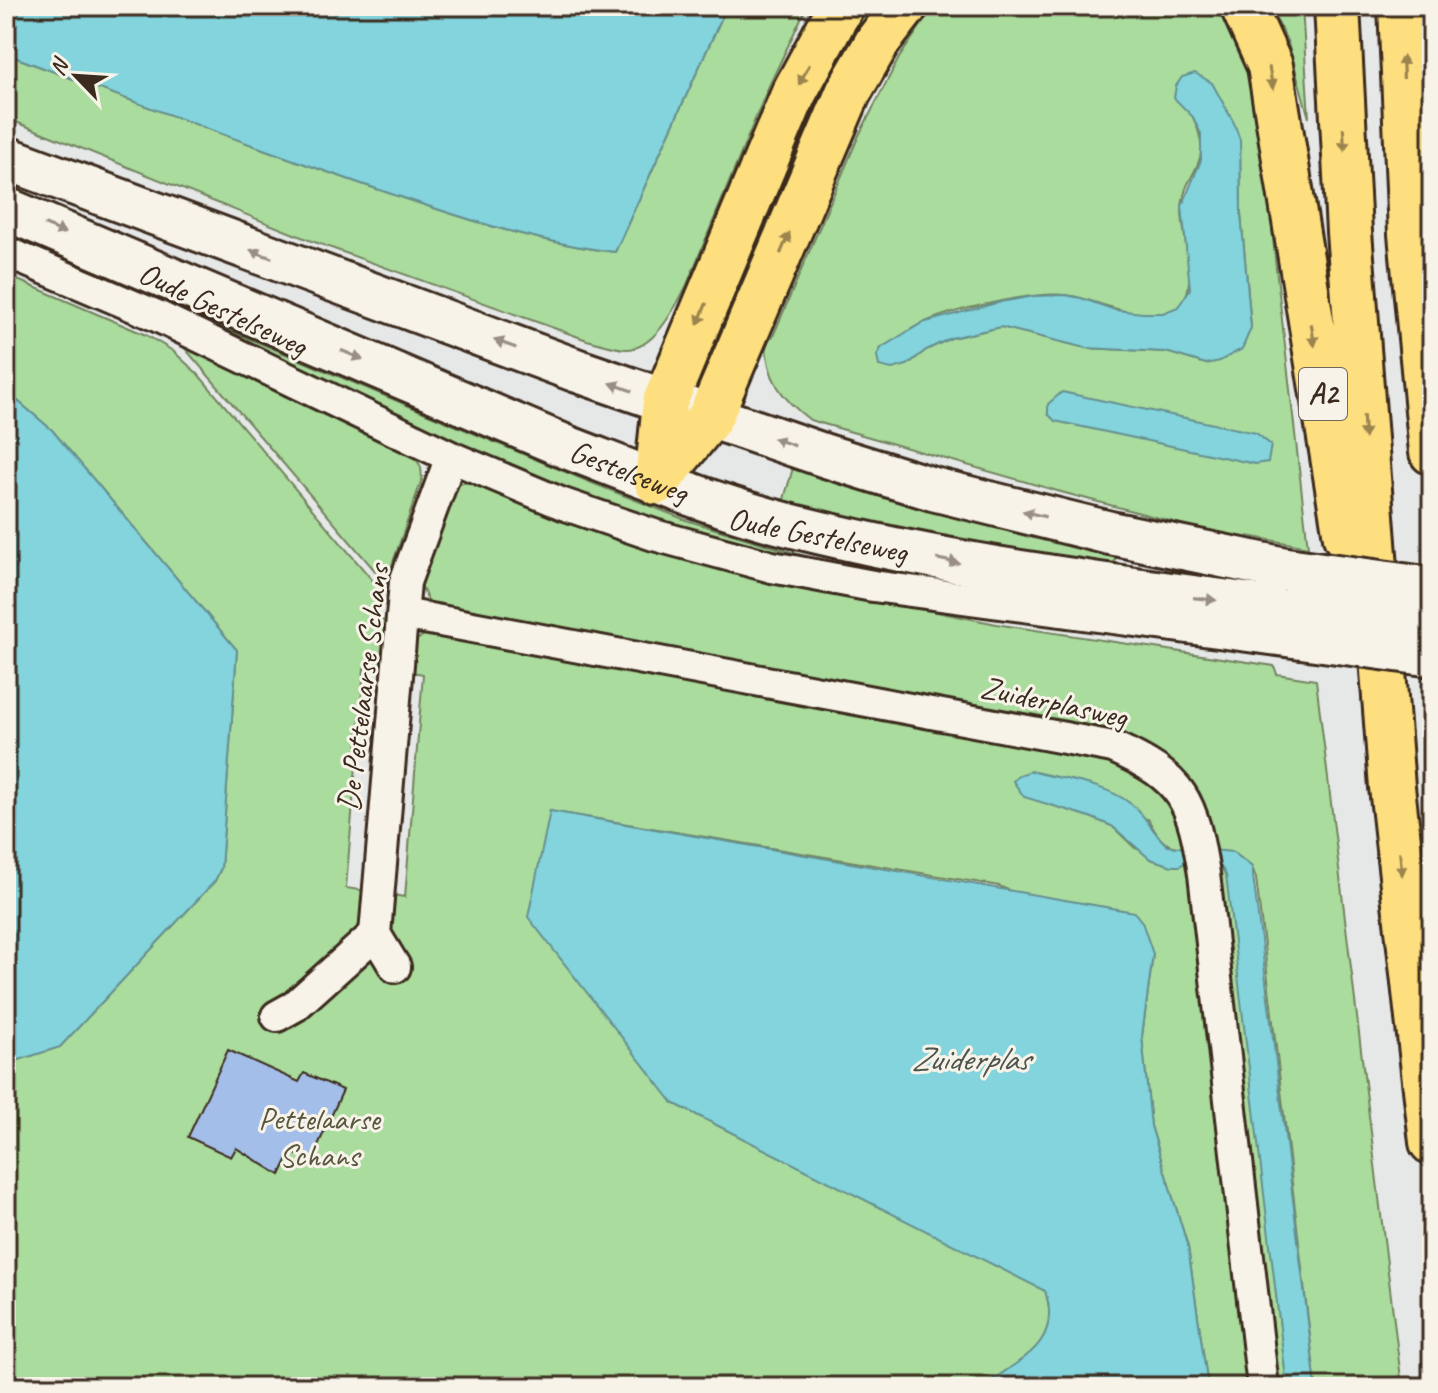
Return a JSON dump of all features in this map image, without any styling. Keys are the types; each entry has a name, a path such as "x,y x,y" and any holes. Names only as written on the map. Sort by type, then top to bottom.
{"highway":[{"path":"657,482 665,402 794,93 841,6"},
{"path":"657,482 710,417 848,93 878,41 905,6"},
{"name":"A2","path":"1243,6 1270,66 1345,529 1392,787"},
{"name":"A2","path":"1337,6 1349,232 1392,787 1432,1142"},
{"path":"1401,6 1411,234 1432,452"}],"main road":[{"path":"6,158 578,371 710,417 933,489 1110,533 1290,607 1432,629"},
{"name":"Gestelseweg","path":"6,209 552,441 657,482 789,525 953,562 1290,607"},
{"path":"1290,607 1432,589"}],"street":[{"name":"Oude Gestelseweg","path":"6,252 157,316 451,457 578,510 654,535 772,567 873,586 1290,607 1432,661"},
{"name":"De Pettelaarse Schans","path":"375,934 405,582 451,457"},
{"name":"Zuiderplasweg","path":"403,614 1113,747 1144,761 1170,780 1190,808 1204,874 1263,1387"},
{"path":"277,1016 295,1006 375,934 395,967"}],"green space":[{"path":"727,6 807,6 768,88 686,287 662,327 635,348 625,349 587,340 309,240 6,118 6,54 424,205 551,241 615,252"},
{"path":"860,6 879,6 733,321 721,317 805,110"},
{"path":"934,6 1216,6 1245,65 1261,136 1308,547 1248,536 1245,541 810,420 784,396 769,366 766,341 773,336 859,135 899,58","holes":["1193,117 1240,140 1241,214 1251,327 1206,364 1166,352 1086,348 1001,327 951,338 926,350 907,365 882,347 918,326 953,312 1034,296 1078,297 1137,314 1166,313 1178,307 1185,299 1189,275 1182,208 1201,147"]},
{"path":"1270,6 1302,6 1309,118 1288,43"},
{"name":"Pettelaarse Schans","path":"6,275 146,335 173,351 198,374 379,588 375,618 385,621 381,669 364,668 346,888 405,897 423,674 407,671 408,658 417,640 429,632 1139,767 1183,819 1189,849 1163,842 1148,819 1090,817 1112,826 1135,848 1193,863 1254,1387 1208,1387 1188,1247 1151,1126 1142,1036 1153,954 999,886 550,811 673,1103 1045,1290 1048,1324 1035,1348 983,1387 6,1387 6,1064 60,1047 215,881 221,868 237,650 52,430 6,391"},
{"path":"148,296 686,520 860,573 668,531 404,425"},
{"path":"177,339 415,457 421,467 422,479 391,568 388,586"},
{"path":"795,461 1117,550 1113,570 972,548 782,506"},
{"path":"454,483 475,483 871,599 1002,625 1274,666 1277,674 1316,680 1402,1387 1316,1387 1256,878 1252,867 1233,852 1212,852 1175,776 434,607 420,582"},
{"path":"1214,866 1222,867 1229,884 1287,1387 1272,1387"}],"water":[{"path":"6,6 727,6 615,252 551,241 424,205 6,54"},
{"path":"1195,73 1212,83 1240,140 1241,214 1251,328 1242,349 1220,361 1206,364 1166,352 1086,348 1001,327 951,338 926,350 907,365 892,369 879,366 877,356 881,348 922,323 1000,302 1065,295 1115,310 1143,313 1163,313 1178,307 1190,289 1182,206 1201,160 1201,134 1193,117 1174,98 1176,86 1182,77"},
{"path":"6,391 52,430 237,650 221,868 215,881 60,1047 6,1064"},
{"path":"1062,392 1256,433 1271,445 1268,462 1255,464 1055,421 1048,414 1048,404"},
{"path":"1031,771 1096,787 1121,797 1137,809 1168,846 1233,852 1252,867 1316,1387 1287,1387 1226,875 1221,867 1184,863 1172,866 1150,859 1112,826 1024,797 1013,781"},
{"name":"Zuiderplas","path":"550,811 1134,912 1142,922 1153,954 1142,1036 1151,1126 1188,1247 1208,1387 983,1387 1024,1358 1043,1337 1049,1309 1045,1291 673,1103 528,917"}],"building":[{"path":"228,1050 299,1082 304,1073 343,1090 311,1161 291,1152 280,1175 236,1148 231,1157 188,1137"}]}
